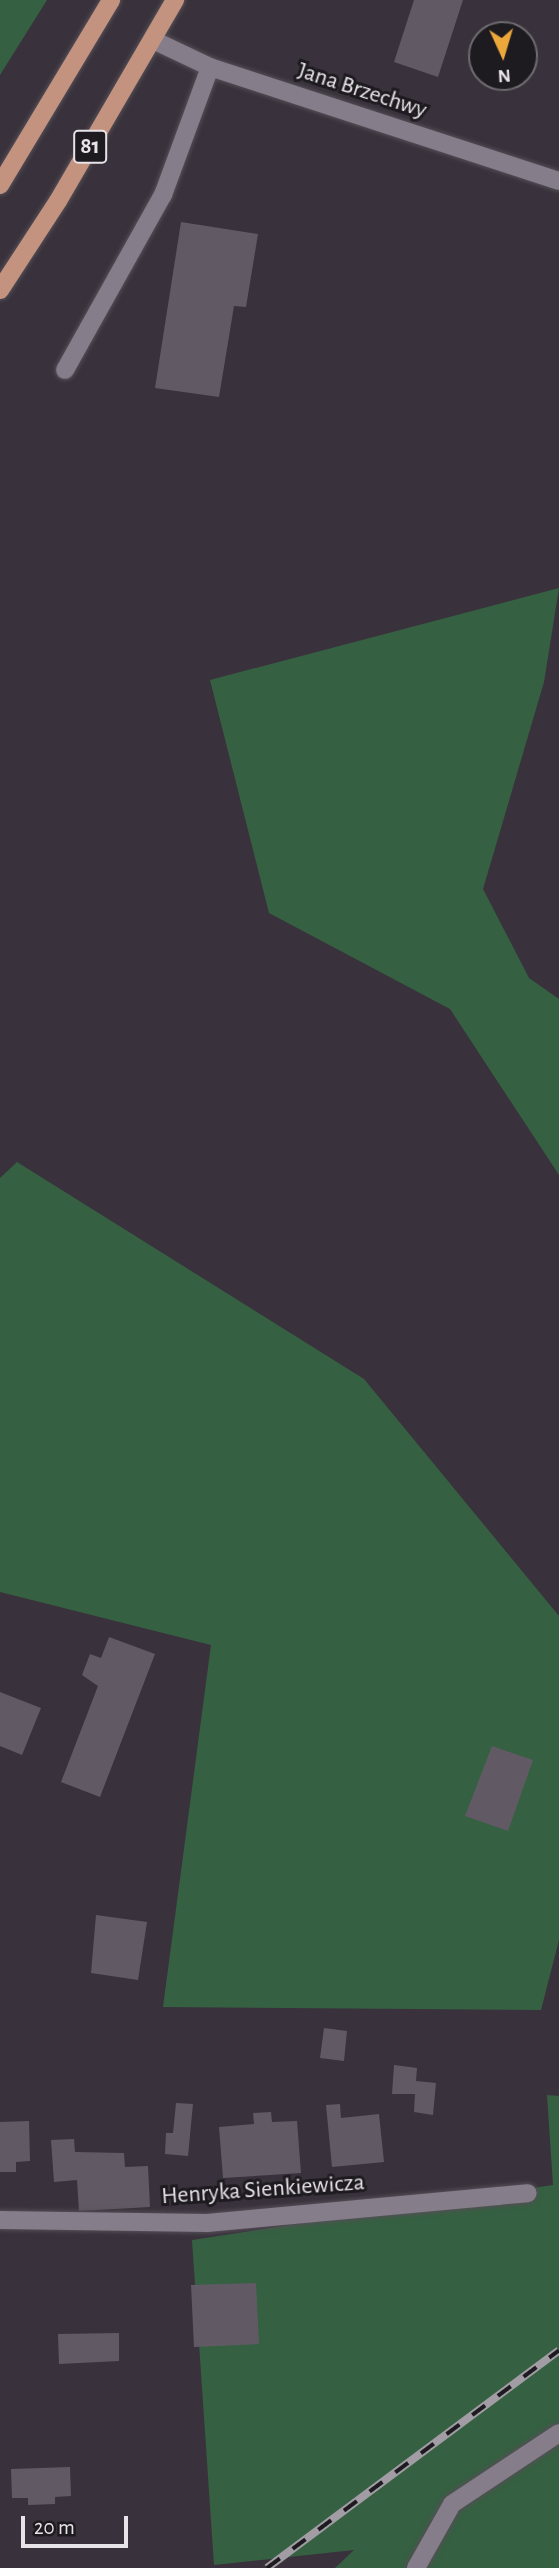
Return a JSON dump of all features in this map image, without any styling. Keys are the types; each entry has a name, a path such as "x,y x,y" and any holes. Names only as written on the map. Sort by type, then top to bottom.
{"main road":[{"name":"81","path":"0,185 111,0"},
{"name":"81","path":"0,290 58,201 175,0"}],"street":[{"name":"Jana Brzechwy","path":"153,40 210,67 559,181"},
{"path":"65,370 163,195 210,67"},
{"name":"Henryka Sienkiewicza","path":"0,2221 207,2222 528,2193"},
{"path":"416,2568 452,2504 559,2433"}],"green space":[{"path":"0,0 47,0 0,75"},
{"path":"559,588 544,682 483,889 529,978 559,999 559,1175 450,1009 269,913 210,680"},
{"path":"17,1162 364,1379 559,1616 559,1940 541,2010 163,2007 211,1645 0,1592 0,1178"},
{"path":"547,2095 559,2096 559,2568 335,2568 354,2550 214,2565 192,2240 553,2185"}],"building":[{"path":"414,0 463,0 438,77 394,62"},
{"path":"181,222 258,234 246,307 234,306 219,397 155,388"},
{"path":"109,1637 155,1654 100,1797 61,1782 98,1686 82,1675 90,1654 101,1658"},
{"path":"0,1692 41,1708 22,1755 0,1746"},
{"path":"492,1746 533,1760 508,1831 465,1816"},
{"path":"96,1915 147,1922 138,1980 91,1973"},
{"path":"324,2028 347,2031 344,2061 320,2058"},
{"path":"394,2065 417,2068 416,2081 436,2083 433,2115 414,2112 415,2094 392,2094"},
{"path":"176,2103 193,2104 188,2156 165,2154 166,2133 173,2133"},
{"path":"340,2104 341,2118 379,2114 384,2162 332,2167 326,2105"},
{"path":"271,2112 272,2122 297,2121 301,2173 223,2178 219,2127 254,2124 253,2113"},
{"path":"29,2121 30,2161 16,2162 16,2172 0,2172 0,2122"},
{"path":"74,2139 75,2152 124,2153 125,2167 148,2166 150,2207 79,2211 77,2180 54,2182 51,2140"},
{"path":"256,2283 259,2344 194,2347 191,2285"},
{"path":"119,2333 119,2361 59,2364 58,2334"},
{"path":"70,2467 71,2496 55,2497 55,2504 28,2505 28,2498 12,2498 11,2469"}],"railway":[{"path":"267,2568 559,2350"}]}
